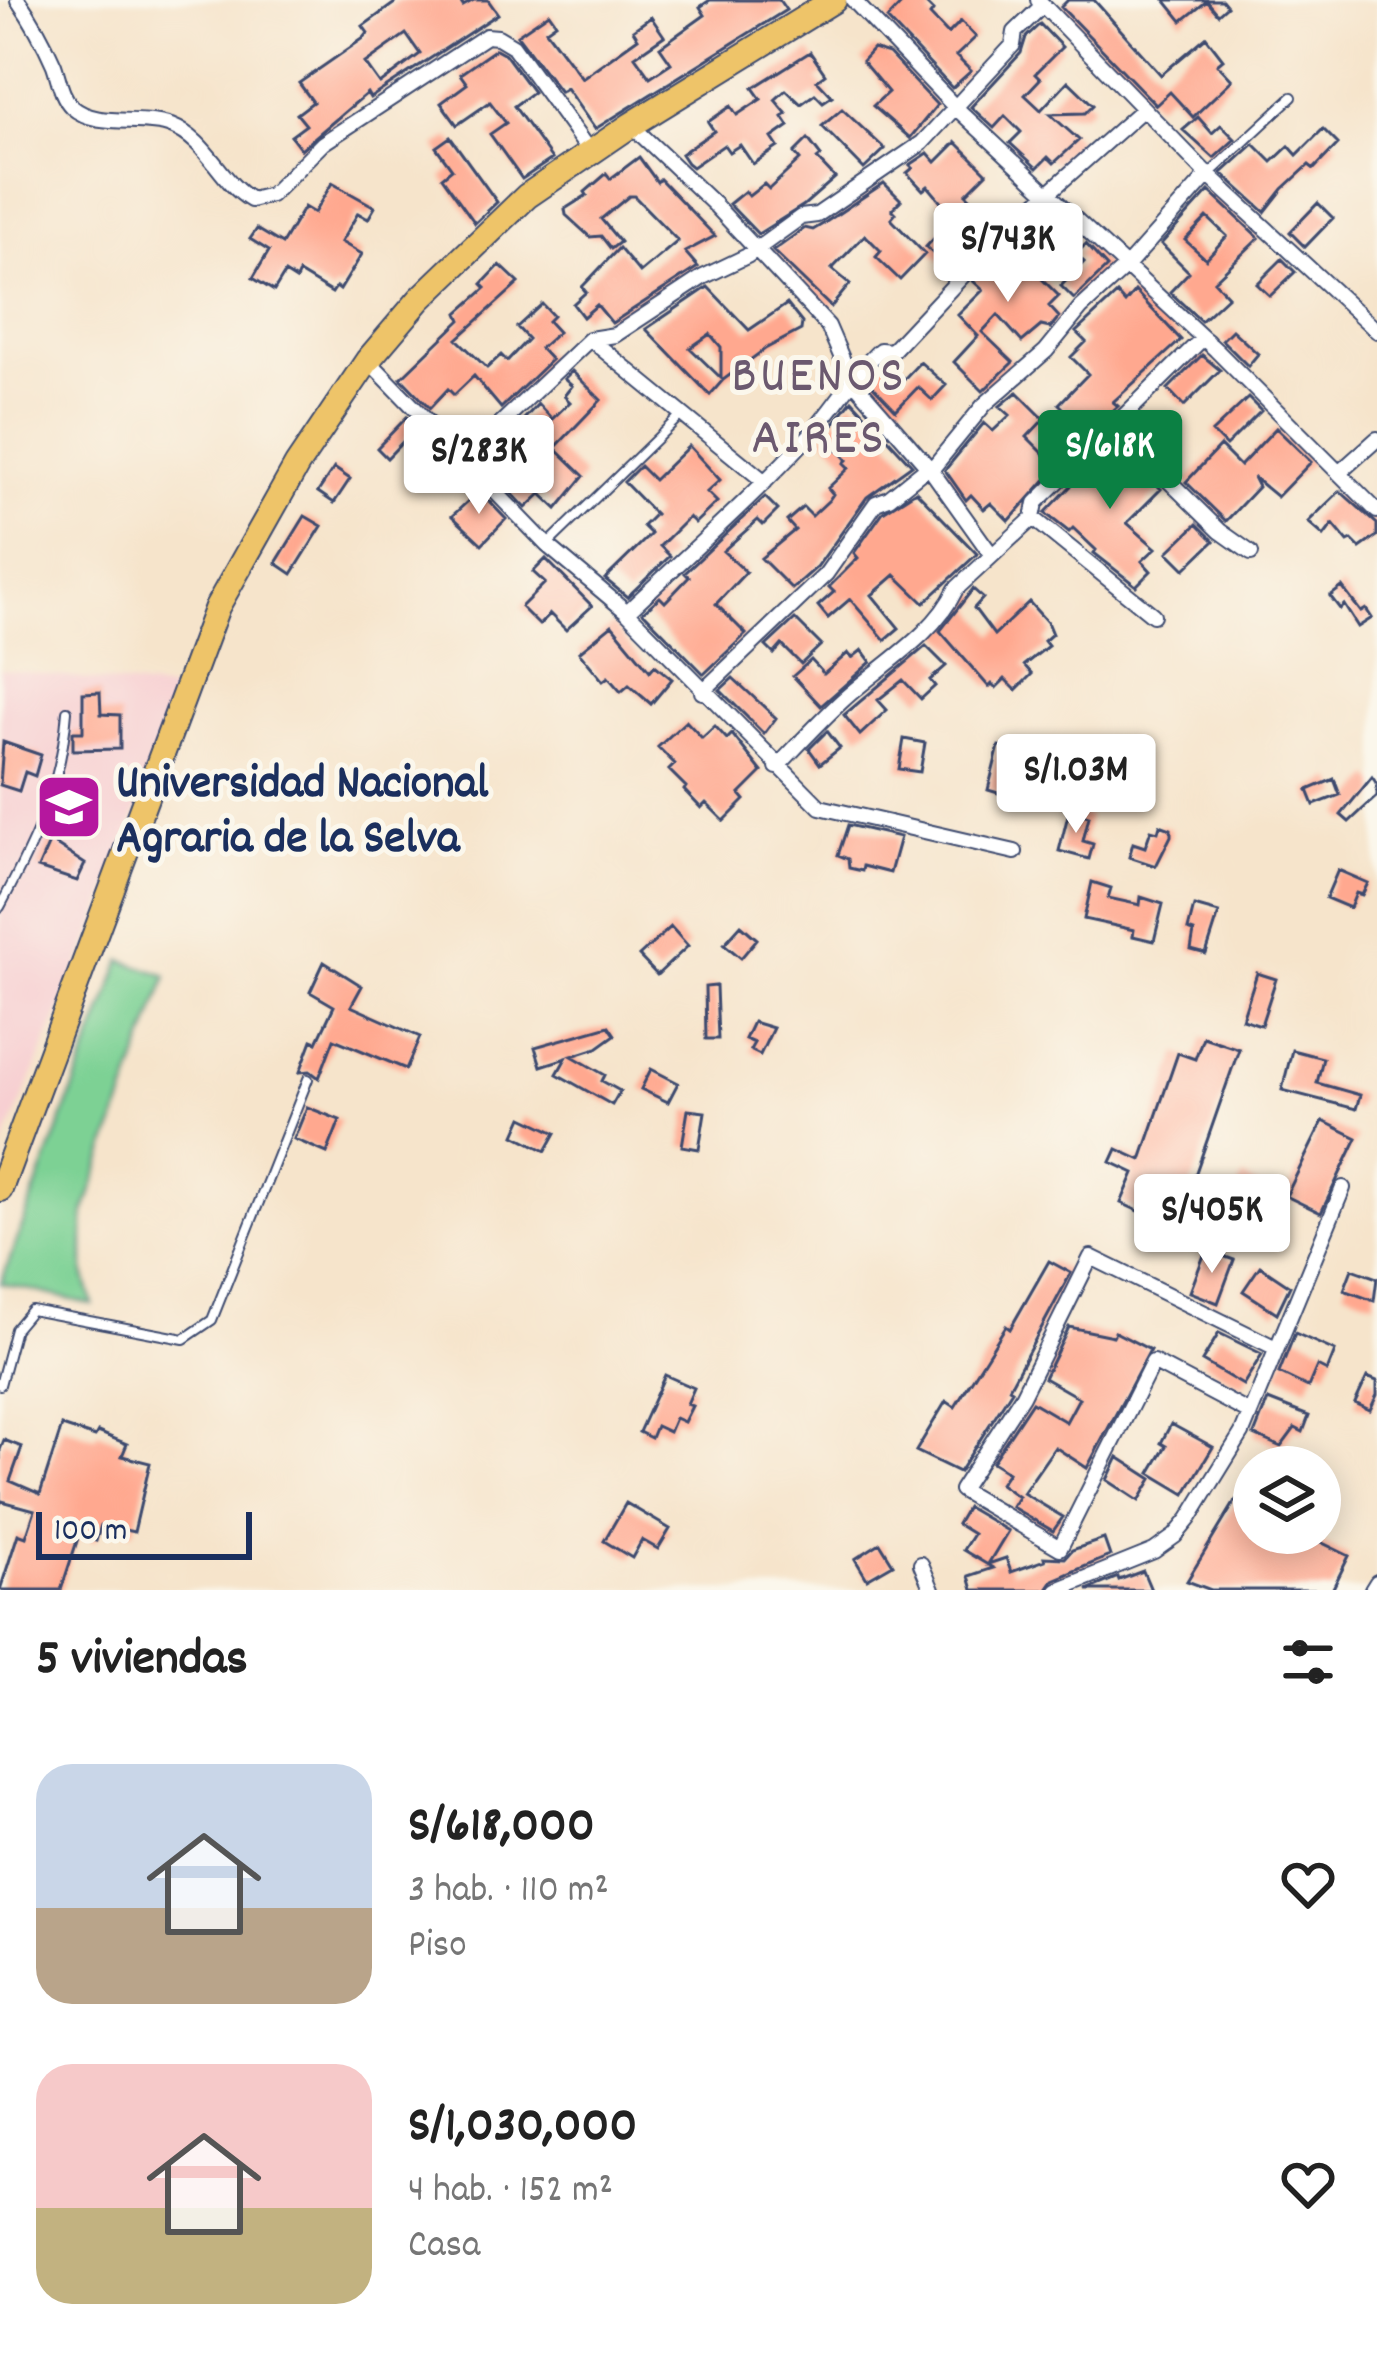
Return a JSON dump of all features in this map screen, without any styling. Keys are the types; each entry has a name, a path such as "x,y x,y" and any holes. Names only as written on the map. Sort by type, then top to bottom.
{"highway":[{"path":"0,1189 217,607 297,465 368,360 420,299 527,196 631,125 834,0"}],"street":[{"path":"18,0 44,44 65,98 76,110 173,127 201,146 251,200 272,195 323,142 486,36 513,46 590,152"},
{"path":"853,0 954,106 1204,338 1377,511"},
{"path":"462,460 590,339 615,335 801,217 817,215 899,162 1013,45 1015,32 1041,3 1208,175 1377,331"},
{"path":"627,612 765,482 842,397 850,377 880,350 892,351 1002,234 1143,110"},
{"path":"631,125 714,204 828,326 850,377 931,470 991,554"},
{"path":"931,470 984,405 1046,351 1208,175"},
{"path":"777,767 842,701 918,638 952,603 956,590 1034,518 1036,502 1204,338"},
{"path":"590,339 765,482"},
{"path":"368,360 547,545 627,612 820,807 1015,852"},
{"path":"1113,426 1220,531 1251,553"},
{"path":"1339,473 1377,439"},
{"path":"702,692 826,574 876,502 889,498 925,469 931,470"},
{"path":"1034,518 1153,615"},
{"path":"1057,1590 1154,1551 1175,1536 1242,1433 1343,1188"},
{"path":"1248,1412 1153,1362 1060,1548 961,1490 1022,1396 1091,1257 1276,1348"},
{"path":"921,1564 932,1590"},
{"path":"1372,1590 1377,1582"}],"lane":[{"path":"1208,175 1292,97"},
{"path":"547,545 680,416"},
{"path":"0,907 48,810 63,760 67,711"},
{"path":"0,1385 15,1329 32,1310 184,1339 212,1319 308,1079"}],"shaded area":[{"name":"Universidad Nacional Agraria de la Selva","path":"0,669 179,691 96,924 0,1154"}],"green space":[{"path":"122,960 167,976 84,1213 84,1273 93,1305 1,1283"}],"building":[{"path":"399,0 459,0 463,6 488,0 498,14 370,98 367,93 301,149 291,136 306,125 297,114 313,102 299,83 364,38 368,33 363,26","holes":["406,34 420,54 380,84 365,63"]},
{"path":"710,0 779,0 786,10 595,129 566,88 560,92 517,35 549,13 556,23 546,30 582,78 638,38 633,30 651,17 664,36 635,56 650,77 671,63 660,47 705,15 700,7"},
{"path":"905,0 922,0 948,34 961,21 976,37 956,56 971,71 952,88 887,19"},
{"path":"1068,0 1094,0 1161,75 1206,37 1223,59 1217,64 1232,80 1193,117 1170,92 1156,105 1061,7"},
{"path":"1165,0 1222,0 1227,6 1218,14 1207,1 1182,21"},
{"path":"1040,24 1062,47 1035,74 1040,79 1025,95 1041,110 1068,81 1093,105 1085,113 1050,114 1079,140 1054,163 1048,157 1037,168 1010,143 1021,132 1005,116 994,128 971,107 1021,53 1026,37"},
{"path":"496,49 533,92 514,106 552,159 522,179 490,134 506,123 490,102 457,125 441,103 467,84 460,74"},
{"path":"873,49 889,54 937,105 910,138 873,106 888,92 862,61"},
{"path":"810,52 825,74 817,80 832,96 823,102 815,94 801,104 786,90 775,100 787,114 783,117 789,126 772,138 778,147 753,164 740,145 729,152 724,145 692,167 687,163 681,154 714,131 708,122 731,106 737,115 761,99 753,88"},
{"path":"842,109 885,149 864,169 822,126"},
{"path":"1198,117 1212,133 1221,125 1235,139 1214,158 1183,130"},
{"path":"1323,129 1338,144 1314,169 1309,165 1283,189 1265,212 1222,173 1254,144 1272,162 1289,146 1297,155"},
{"path":"450,137 497,202 475,223 442,177 452,169 436,147"},
{"path":"808,139 821,156 817,159 835,178 804,205 758,234 729,204 745,191 749,196 764,184 769,189 800,160 794,153"},
{"path":"956,142 987,173 966,194 997,224 952,271 926,247 954,217 928,186 923,190 907,173 913,168 910,165 928,153 936,162"},
{"path":"639,157 657,182 660,179 715,236 685,252 698,267 612,323 597,305 583,317 573,304 586,292 582,287 619,248 640,273 678,241 634,196 601,219 620,242 611,249 601,236 590,237 566,215 565,209 587,195 606,174 610,179"},
{"path":"332,183 375,207 368,219 358,213 341,242 362,254 340,290 336,287 332,293 299,273 296,280 285,273 274,291 253,278 269,251 250,239 257,229 282,244 304,207 314,213"},
{"path":"884,183 901,200 892,209 896,213 891,219 925,254 900,280 876,257 881,251 865,235 832,269 850,284 831,307 773,251"},
{"path":"1209,191 1259,238 1214,281 1228,296 1201,321 1170,292 1189,272 1161,244","holes":["1207,217 1227,236 1206,259 1185,240"]},
{"path":"1318,203 1333,218 1305,247 1290,232"},
{"path":"1051,222 1063,234 1034,263 1040,269 1036,273 1059,296 1049,306 1059,317 1050,328 1041,326 1022,342 998,315 982,332 1013,362 983,391 954,362 978,336 958,315 983,290 973,281 1010,242 1019,249"},
{"path":"1086,244 1107,267 1074,299 1061,286 1084,262 1076,254"},
{"path":"1282,259 1295,272 1270,296 1257,284"},
{"path":"500,265 519,283 457,339 487,368 501,355 507,361 528,339 517,327 542,304 558,332 540,348 551,360 501,408 474,376 454,395 448,389 430,408 401,378 461,320 458,313 486,288 482,284"},
{"path":"708,287 749,330 787,304 802,323 801,330 765,349 710,395 646,329","holes":["710,334 721,347 721,378 690,348"]},
{"path":"1135,291 1181,340 1113,402 1118,406 1088,433 1059,404 1088,374 1071,357 1086,342 1076,332 1117,294 1125,303"},
{"path":"1232,330 1258,354 1248,366 1222,340"},
{"path":"1202,355 1220,370 1184,406 1168,389"},
{"path":"884,362 904,379 920,362 946,385 932,400 918,387 896,410 867,380"},
{"path":"572,371 601,400 555,448 584,476 557,509 541,494 526,508 480,460 538,404 552,419 570,402 564,396 572,386 564,379"},
{"path":"1017,392 1044,419 1027,437 1057,467 1009,521 991,503 984,509 971,495 966,500 945,470 984,423 993,431 1010,415 1000,406"},
{"path":"1248,398 1261,411 1226,446 1212,432"},
{"path":"852,400 912,465 867,497 817,567 792,589 761,558 795,530 787,521 803,507 812,516 829,500 833,494 828,488 849,468 824,436"},
{"path":"407,417 417,427 387,458 377,448"},
{"path":"1276,428 1311,462 1277,497 1253,477 1258,487 1226,521 1186,482 1220,446 1240,466"},
{"path":"1112,443 1161,489 1127,523 1156,548 1142,561 1151,571 1136,586 1094,553 1073,528 1069,532 1045,513"},
{"path":"689,446 720,480 707,492 717,502 695,523 689,517 660,546 670,556 627,597 605,579 651,534 643,526 655,514 624,482 640,466 654,480"},
{"path":"334,468 350,479 334,503 318,492"},
{"path":"479,491 506,519 482,544 452,516"},
{"path":"916,491 977,554 924,603 895,575 872,595 899,628 885,640 850,599 828,618 818,606 834,592 829,587 858,558 854,553 883,512"},
{"path":"1340,491 1377,524 1377,536 1360,548 1333,524 1324,536 1308,522"},
{"path":"765,497 778,510 763,525 758,520 723,551 746,572 716,604 746,634 704,674 643,612 660,597 665,602 689,577 685,573"},
{"path":"305,516 322,526 292,574 276,563"},
{"path":"1197,524 1214,541 1185,569 1168,552"},
{"path":"546,559 592,606 566,630 550,614 539,625 521,607 545,583 533,572"},
{"path":"1342,587 1361,612 1366,609 1372,618 1358,627 1344,605 1340,609 1330,596"},
{"path":"973,589 983,598 974,608 994,635 1029,602 1047,622 1052,634 1044,641 1048,646 1024,665 1032,674 1016,690 1005,679 996,688 989,687 940,631"},
{"path":"795,619 821,645 801,664 782,645 774,654 766,646"},
{"path":"612,625 650,671 655,665 672,679 651,704 629,685 621,692 608,677 603,681 579,652"},
{"path":"926,646 946,666 930,680 935,686 921,699 903,680 878,700 887,710 860,735 844,715"},
{"path":"862,650 871,662 821,706 793,676 811,660 824,674 848,653 852,658"},
{"path":"733,678 776,718 764,734 720,690"},
{"path":"100,692 101,714 120,715 120,749 73,750 73,732 83,732 83,693"},
{"path":"686,721 702,738 715,726 727,739 732,734 762,772 740,794 745,800 724,821 706,803 701,808 684,790 669,770 675,764 658,747"},
{"path":"827,731 840,748 820,764 809,749"},
{"path":"904,739 925,743 920,772 899,769"},
{"path":"3,742 41,755 35,776 25,772 19,791 0,785"},
{"path":"999,746 1016,750 1005,795 988,790"},
{"path":"1372,777 1377,796 1349,822 1341,815"},
{"path":"1334,779 1340,795 1314,805 1308,790"},
{"path":"1069,811 1089,816 1083,841 1093,844 1089,859 1059,851"},
{"path":"848,825 900,837 890,873 863,866 862,871 849,868 848,859 838,855"},
{"path":"1160,825 1171,829 1171,836 1156,866 1129,857 1133,843 1145,847 1151,830 1158,832"},
{"path":"50,841 85,864 77,881 38,868"},
{"path":"1338,870 1368,883 1362,895 1356,893 1350,908 1326,898"},
{"path":"1092,882 1111,888 1108,898 1140,905 1141,897 1163,904 1154,941 1133,936 1134,930 1084,919"},
{"path":"1194,906 1219,913 1206,954 1191,950 1194,932 1188,930"},
{"path":"741,925 757,939 741,958 724,944"},
{"path":"671,927 688,946 657,975 639,956"},
{"path":"324,962 362,986 351,1006 420,1037 406,1069 334,1039 319,1078 310,1071 300,1072 312,1040 317,1042 334,1006 310,992"},
{"path":"1257,973 1276,979 1261,1025 1242,1019"},
{"path":"716,986 718,1039 706,1039 705,987"},
{"path":"753,1022 773,1028 760,1055 750,1050 754,1043 745,1039"},
{"path":"609,1026 615,1035 597,1048 572,1056 605,1075 602,1081 620,1091 612,1105 557,1074 566,1058 541,1066 535,1047"},
{"path":"1203,1037 1239,1049 1172,1226 1121,1203 1134,1173 1111,1162 1117,1149 1141,1160 1178,1053 1195,1059"},
{"path":"1292,1050 1323,1058 1317,1083 1360,1095 1356,1109 1282,1090"},
{"path":"651,1069 678,1083 668,1102 641,1089"},
{"path":"307,1107 340,1120 327,1153 294,1139"},
{"path":"688,1110 705,1112 699,1149 682,1146"},
{"path":"523,1117 556,1133 546,1151 515,1135"},
{"path":"1323,1121 1357,1138 1321,1213 1286,1196"},
{"path":"1243,1177 1268,1192 1244,1231 1220,1216"},
{"path":"1206,1250 1234,1260 1218,1303 1190,1292"},
{"path":"1049,1261 1071,1273 1012,1390 959,1472 916,1451 946,1401 955,1407 1006,1326 1010,1329"},
{"path":"1260,1266 1290,1286 1277,1313 1243,1291"},
{"path":"1352,1269 1377,1278 1374,1301 1344,1290"},
{"path":"1069,1327 1113,1336 1115,1332 1150,1350 1087,1468 1055,1447 1023,1493 1063,1517 1053,1531 1012,1507 1018,1497 1000,1484 1008,1472 992,1462 1032,1402 1066,1422 1079,1398 1044,1378"},
{"path":"1219,1333 1262,1354 1243,1385 1202,1361"},
{"path":"1295,1333 1335,1351 1327,1371 1317,1366 1308,1387 1279,1373"},
{"path":"665,1375 694,1388 687,1404 692,1406 684,1422 675,1418 669,1432 656,1426 651,1438 639,1432"},
{"path":"1367,1377 1377,1381 1370,1410 1355,1403"},
{"path":"1268,1400 1309,1416 1303,1432 1295,1428 1282,1446 1254,1435"},
{"path":"1171,1424 1213,1447 1185,1494 1150,1473 1166,1446 1161,1443"},
{"path":"62,1426 95,1437 98,1432 127,1444 122,1456 150,1463 134,1532 101,1525 96,1541 79,1535 61,1590 0,1590 18,1534 26,1537 35,1510 0,1504 0,1450 4,1440 22,1447 10,1481 40,1494"},
{"path":"1118,1457 1152,1479 1139,1501 1107,1480"},
{"path":"626,1503 670,1529 658,1549 642,1540 632,1558 604,1541"},
{"path":"1233,1505 1233,1554 1341,1552 1349,1556 1332,1590 1211,1590 1187,1581"},
{"path":"967,1507 1008,1531 988,1564 1006,1558 1011,1572 1044,1557 1065,1558 1072,1550 1104,1539 1110,1556 1053,1580 1046,1590 973,1590 969,1576 993,1568 963,1550 973,1534 957,1524"},
{"path":"880,1543 893,1564 867,1579 855,1559"},
{"path":"1143,1571 1151,1590 1087,1590 1118,1577"}],"place":[{"name":"Universidad Nacional Agraria de la Selva","path":"69,807"}],"district":[{"name":"BUENOS AIRES","path":"819,402"}]}
